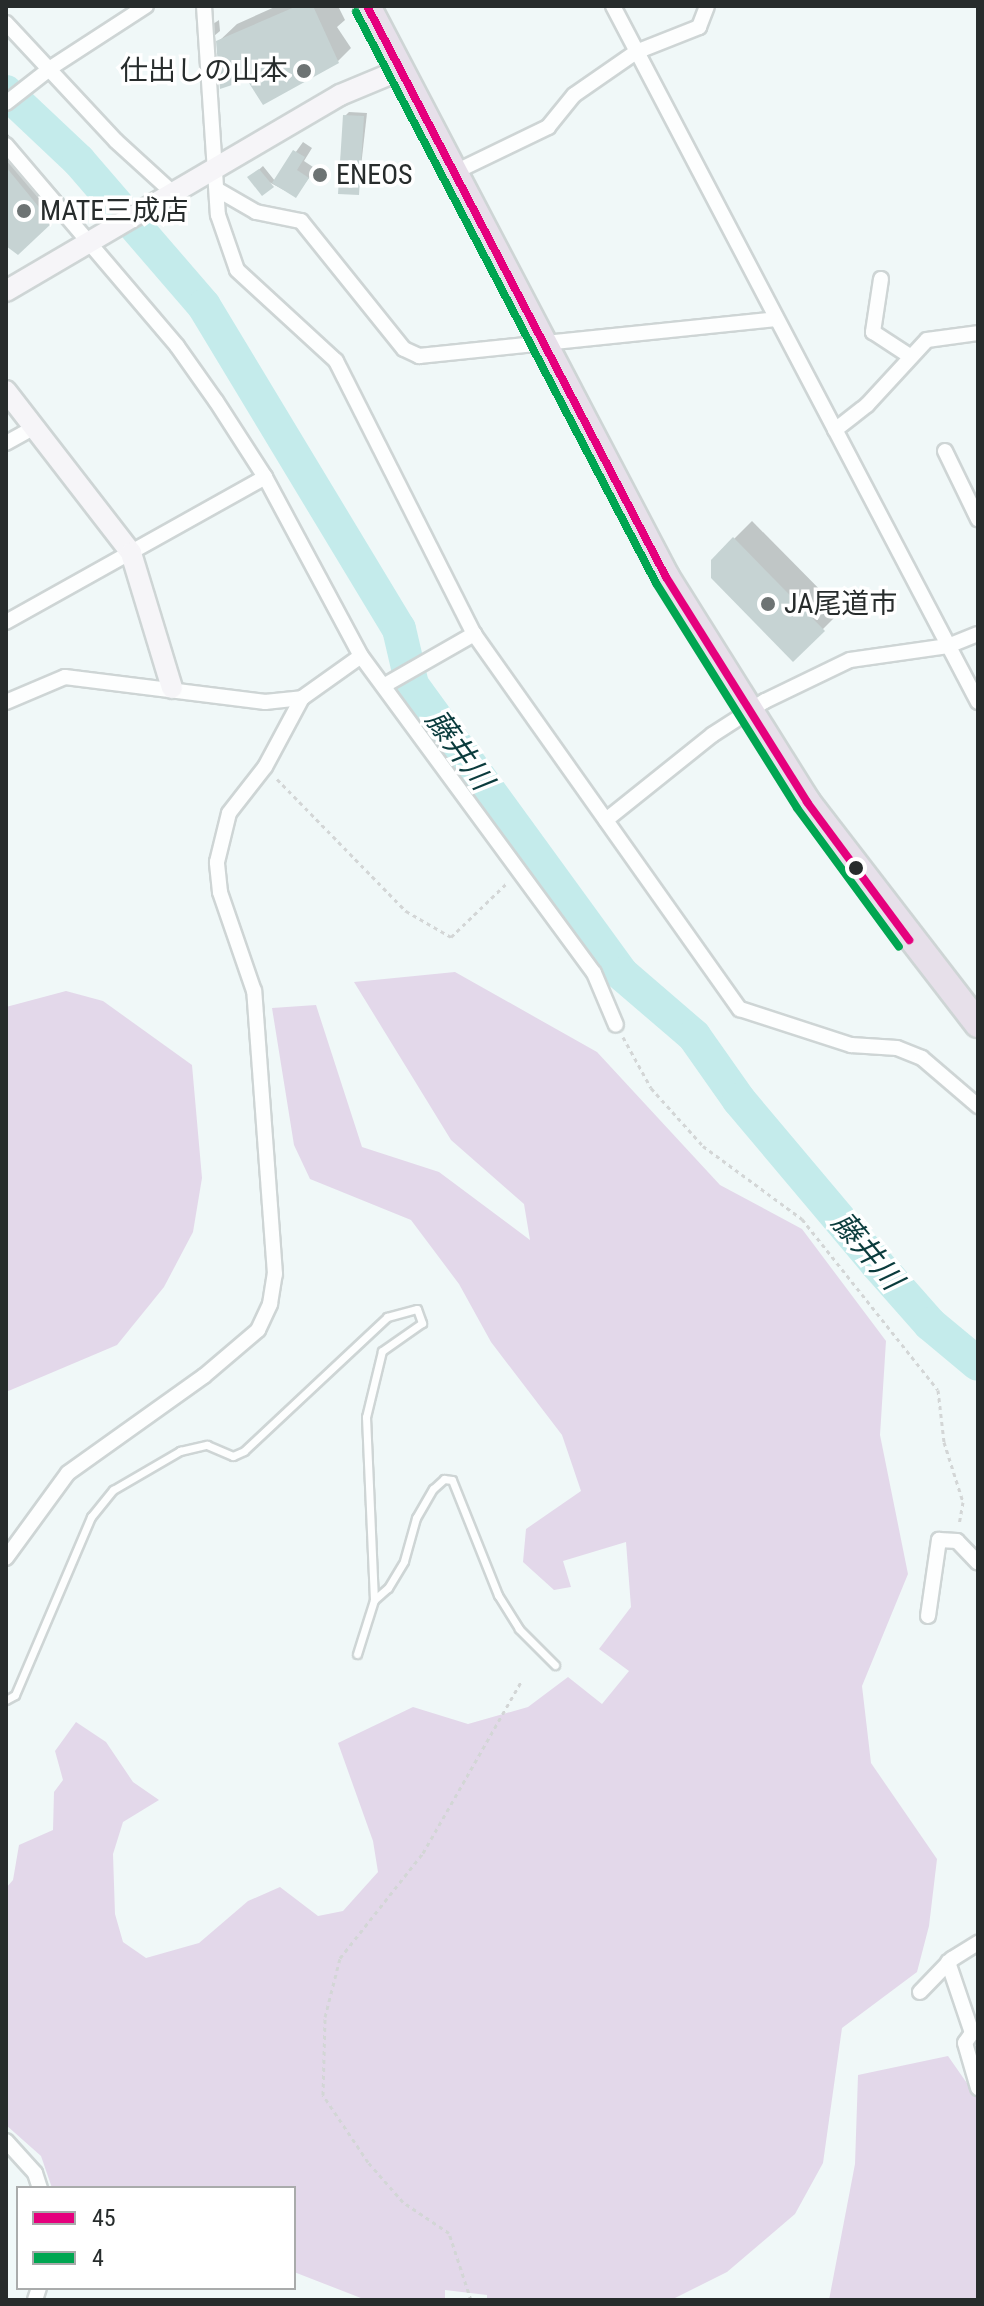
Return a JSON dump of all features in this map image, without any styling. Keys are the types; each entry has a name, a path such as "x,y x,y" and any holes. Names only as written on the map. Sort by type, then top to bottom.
{"highway":[{"path":"367,6 542,347 666,577 816,815 978,1024"}],"street":[{"path":"6,103 146,6"},
{"path":"204,6 218,215 237,270 336,361 474,634 740,1009 851,1045 897,1048 922,1058 978,1106"},
{"path":"613,6 978,702"},
{"path":"453,173 548,127 574,95 636,52 699,27 707,6"},
{"path":"6,23 47,72 116,141 164,195"},
{"path":"6,291 164,195 340,95 400,70"},
{"path":"6,145 177,346 265,477 361,656 389,682 519,871 594,973 616,1025"},
{"path":"218,190 256,212 301,221 404,349 419,356 542,347 776,319"},
{"path":"881,279 873,332 911,357"},
{"path":"835,430 927,340 978,333"},
{"path":"6,391 131,553 172,688"},
{"path":"6,443 35,427"},
{"path":"945,451 978,519"},
{"path":"6,622 265,477"},
{"path":"389,682 474,634"},
{"path":"606,820 712,735 850,660 948,646 978,634"},
{"path":"6,1558 68,1473 204,1376 258,1330 270,1304 275,1274 254,991 220,892 217,862 229,813 265,767 302,698 361,656"},
{"path":"6,702 65,677 265,702 302,698"},
{"path":"928,1616 939,1540 957,1541 978,1563"},
{"path":"920,1992 948,1962 978,1943"},
{"path":"948,1962 972,2033 965,2043 978,2088"},
{"path":"6,2141 35,2173 39,2186"}],"lane":[{"path":"6,1700 15,1695 91,1517 113,1490 180,1451 207,1445 233,1456 244,1451 387,1317 417,1309 422,1323 382,1351 366,1417 374,1600 357,1654"},
{"path":"374,1600 388,1588 404,1561 416,1518 433,1489 444,1479 452,1480 498,1595 519,1629 555,1665"}],"path":[{"path":"265,767 406,911 451,937 519,871"},
{"path":"616,1025 651,1088 703,1146 802,1219 938,1390 944,1442 963,1502 957,1541"},
{"path":"471,2300 449,2233 403,2202 368,2162 323,2095 325,2017 340,1958 423,1853 522,1680"}],"shaded area":[{"path":"455,972 597,1052 720,1185 802,1229 886,1341 880,1435 908,1574 862,1686 871,1763 937,1859 929,1926 917,1972 842,2028 823,2163 795,2214 727,2272 671,2300 487,2300 487,2295 445,2290 445,2300 366,2300 296,2273 296,2186 51,2186 41,2156 6,2125 6,1888 13,1880 19,1845 53,1830 54,1792 63,1780 55,1751 76,1722 106,1742 133,1782 159,1800 123,1822 113,1854 115,1914 123,1942 146,1958 199,1943 248,1901 280,1887 318,1916 343,1911 378,1872 373,1841 338,1743 413,1707 468,1724 528,1707 568,1677 602,1704 629,1671 599,1649 631,1607 626,1542 563,1561 571,1587 554,1590 523,1562 526,1529 581,1491 562,1435 491,1342 459,1284 411,1220 310,1179 294,1145 272,1008 316,1005 362,1147 439,1172 530,1240 524,1204 451,1140 354,982"},
{"path":"66,991 103,1001 192,1065 202,1178 193,1232 164,1287 117,1345 6,1392 6,1007"},
{"path":"948,2056 978,2099 978,2300 829,2300 855,2164 858,2075"}],"building":[{"path":"297,6 313,6 339,63 263,105 247,80 220,89 216,41"},
{"path":"343,115 364,116 359,195 338,194"},
{"path":"293,150 305,157 297,170 309,178 296,198 272,183"},
{"name":"MATE三成店","path":"6,167 52,223 18,255 6,246"},
{"path":"259,169 274,187 262,196 247,177"},
{"name":"JA尾道市","path":"733,537 825,631 793,662 711,578 711,560"}],"waterway":[{"name":"藤井川","path":"6,92 79,161 204,306 399,629 412,685 622,974 694,1036 739,1100 877,1264 930,1324 978,1364"}],"transit line":[{"name":"45","path":"367,6 666,577 807,802 909,940"},
{"name":"4","path":"356,12 656,583 797,808 899,947"}],"place":[{"name":"仕出しの山本","path":"304,71"},
{"name":"ENEOS","path":"320,175"},
{"name":"MATE三成店","path":"24,211"},
{"name":"JA尾道市","path":"768,604"}]}
